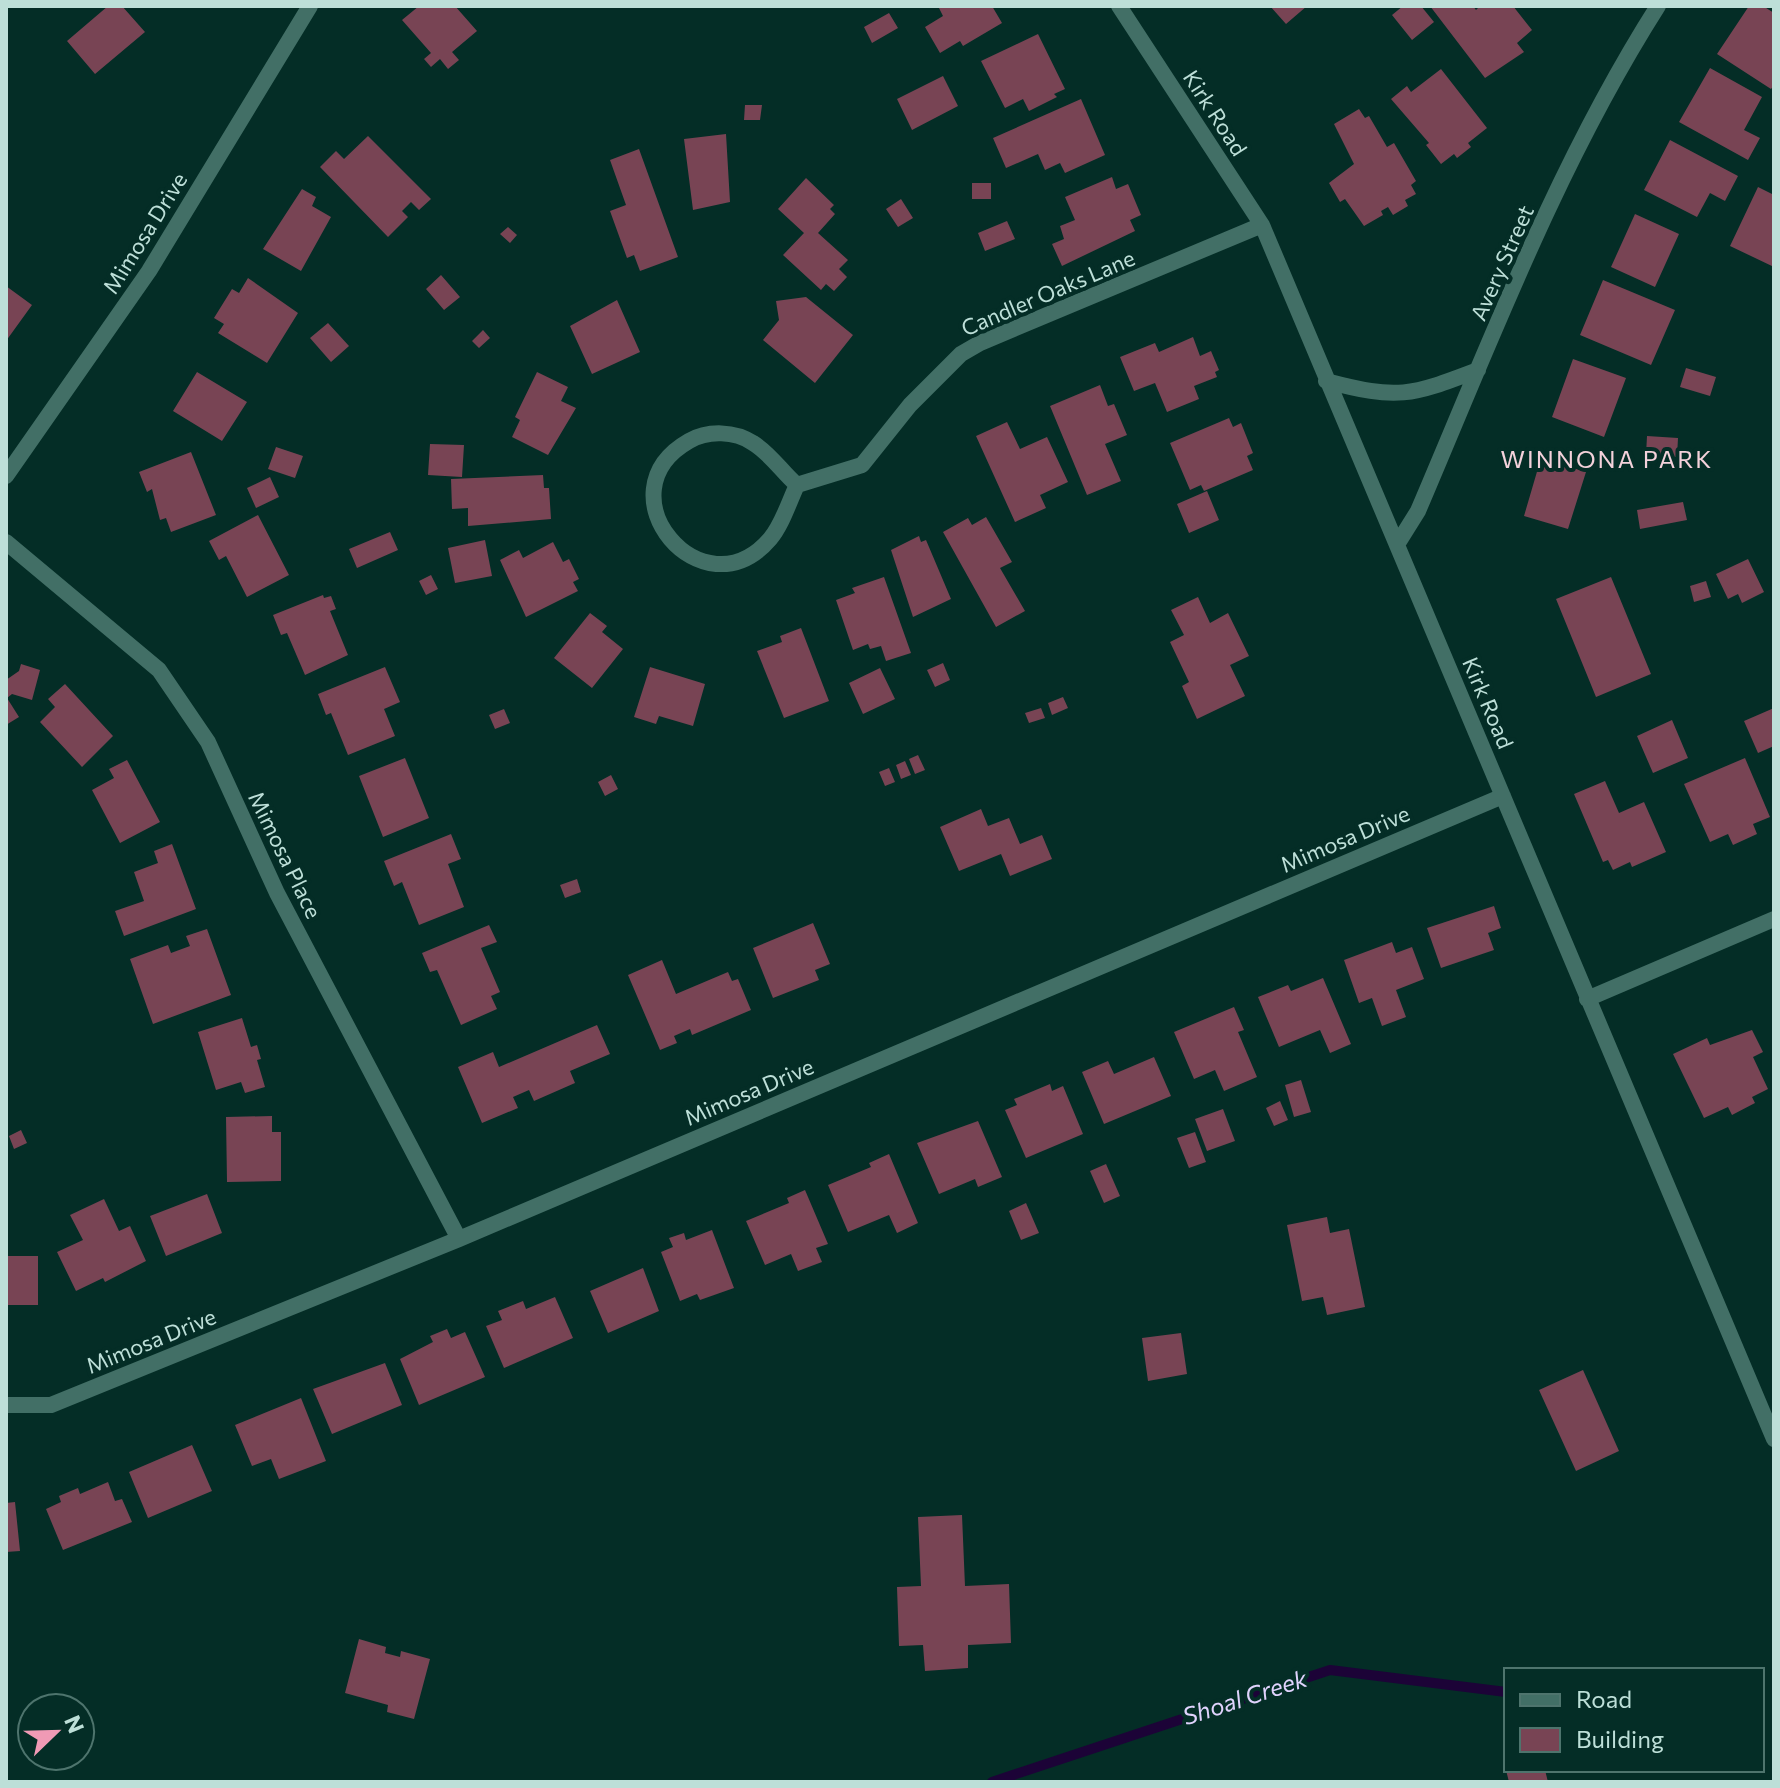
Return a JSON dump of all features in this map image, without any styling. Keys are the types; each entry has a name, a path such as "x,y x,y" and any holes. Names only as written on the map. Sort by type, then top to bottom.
{"street":[{"name":"Mimosa Drive","path":"6,476 149,271 310,6"},
{"name":"Kirk Road","path":"1119,6 1262,225 1774,1439"},
{"name":"Avery Street","path":"1398,543 1418,511 1525,261 1615,74 1658,6"},
{"name":"Candler Oaks Lane","path":"797,485 862,465 910,405 961,354 980,343 1262,225"},
{"path":"1326,381 1393,395 1421,392 1478,370"},
{"path":"713,433 734,435 753,443 797,485 772,537 756,553 736,562 714,564 693,559 674,546 661,528 654,507 655,485 663,466 676,449 693,438 713,433"},
{"name":"Mimosa Place","path":"6,542 159,670 208,742 277,893 459,1239"},
{"name":"Mimosa Drive","path":"6,1405 51,1405 459,1239 1503,796"},
{"path":"1587,999 1774,919"}],"building":[{"path":"108,6 122,6 145,32 95,74 67,41"},
{"path":"419,6 455,6 477,31 452,52 459,60 448,69 440,59 431,67 424,59 431,53 402,20"},
{"path":"938,6 992,6 1002,23 963,46 960,41 940,53 925,27 943,16"},
{"path":"1270,6 1307,6 1286,24"},
{"path":"1403,6 1421,6 1434,22 1412,40 1392,15"},
{"path":"1430,6 1473,6 1476,10 1480,6 1513,6 1532,30 1517,43 1524,52 1485,78"},
{"path":"1749,6 1763,6 1774,13 1774,85 1771,89 1717,54"},
{"path":"889,13 898,28 872,43 864,27"},
{"path":"1038,34 1065,89 1054,94 1057,97 1029,111 1023,99 1005,108 981,61"},
{"path":"1710,68 1762,97 1744,130 1760,138 1748,160 1679,122"},
{"path":"1441,69 1487,128 1468,143 1471,147 1457,158 1454,154 1441,164 1426,145 1429,143 1391,99 1407,86 1411,92"},
{"path":"943,76 958,106 912,130 897,99"},
{"path":"1081,99 1105,155 1065,173 1060,163 1045,170 1038,154 1006,168 993,138"},
{"path":"745,105 762,105 760,120 744,120"},
{"path":"1359,109 1365,118 1369,116 1387,147 1394,143 1416,181 1411,185 1416,194 1405,200 1408,206 1393,215 1388,207 1381,211 1383,215 1364,226 1345,199 1340,202 1329,183 1354,164 1334,124"},
{"path":"726,134 730,202 693,210 684,139"},
{"path":"368,136 431,199 419,210 411,202 402,211 408,217 388,237 320,167 336,151 344,159"},
{"path":"1670,140 1738,176 1725,201 1710,193 1697,217 1644,190"},
{"path":"639,149 678,257 640,271 634,255 627,258 610,211 626,205 610,160"},
{"path":"1112,177 1116,189 1128,184 1141,215 1130,220 1135,231 1062,266 1052,244 1064,239 1060,226 1075,220 1065,197"},
{"path":"806,178 834,205 830,209 835,214 818,233 848,260 839,269 847,277 834,291 826,284 821,290 783,255 804,233 778,209"},
{"path":"972,183 991,183 991,199 972,199"},
{"path":"1758,187 1774,195 1774,267 1730,246"},
{"path":"302,189 316,197 312,206 331,217 301,271 263,249"},
{"path":"901,199 913,218 898,227 886,209"},
{"path":"1635,214 1679,234 1655,287 1611,267"},
{"path":"1007,221 1015,239 985,251 978,233"},
{"path":"508,227 517,235 510,243 500,234"},
{"path":"441,275 460,297 444,310 426,289"},
{"path":"248,278 298,313 267,363 218,333 224,324 214,318 232,289 239,293"},
{"path":"1603,280 1675,310 1651,365 1580,335"},
{"path":"6,286 32,305 6,341"},
{"path":"806,297 853,335 815,383 763,340 779,320 776,301"},
{"path":"617,300 640,352 592,374 570,326"},
{"path":"328,323 349,346 331,362 310,338"},
{"path":"483,330 490,338 479,348 472,341"},
{"path":"1193,337 1200,356 1211,351 1219,370 1215,372 1217,377 1194,386 1199,399 1167,412 1155,383 1134,391 1120,357 1155,343 1159,352"},
{"path":"1573,359 1626,378 1604,437 1552,417"},
{"path":"1686,368 1716,377 1710,396 1680,387"},
{"path":"197,372 247,402 222,441 173,411"},
{"path":"537,372 568,387 561,401 576,408 548,455 512,437 520,420 515,417"},
{"path":"1100,385 1108,406 1114,404 1127,435 1105,444 1121,481 1087,495 1050,406"},
{"path":"1229,418 1233,427 1241,423 1253,453 1247,456 1253,470 1204,491 1201,485 1190,490 1170,443"},
{"path":"1007,422 1020,449 1047,437 1068,482 1040,495 1046,508 1015,522 976,436"},
{"path":"1647,436 1678,438 1677,457 1646,455"},
{"path":"430,444 464,445 462,477 428,475"},
{"path":"276,447 303,456 295,478 268,469"},
{"path":"191,452 216,515 171,532 166,518 160,520 152,489 147,492 139,472"},
{"path":"1541,458 1586,472 1568,529 1524,516"},
{"path":"543,475 544,488 549,488 551,519 468,526 468,508 452,509 451,479"},
{"path":"270,477 279,497 256,508 247,488"},
{"path":"1207,491 1219,520 1189,533 1177,504"},
{"path":"1683,502 1687,520 1640,529 1637,510"},
{"path":"258,515 289,575 247,597 226,556 219,560 209,541"},
{"path":"986,517 1012,562 1000,568 1025,611 996,627 943,532 968,518 972,525"},
{"path":"390,532 398,550 357,568 349,549"},
{"path":"919,536 921,542 926,540 951,599 913,617 891,550"},
{"path":"485,540 492,576 455,583 448,548"},
{"path":"553,542 563,562 569,559 579,579 573,582 578,591 526,617 500,560 519,550 523,558"},
{"path":"1748,559 1764,592 1742,603 1738,594 1728,599 1716,574"},
{"path":"431,575 438,589 426,595 419,581"},
{"path":"884,577 911,653 886,661 881,646 870,649 868,644 853,650 836,600 855,593 852,588"},
{"path":"1611,577 1651,674 1596,697 1556,599"},
{"path":"1706,581 1711,597 1694,602 1690,586"},
{"path":"323,595 324,598 331,596 336,609 330,611 348,655 305,675 287,633 281,635 273,615"},
{"path":"1198,597 1210,623 1228,613 1249,656 1230,665 1245,696 1197,719 1182,686 1189,682 1170,642 1184,635 1171,610"},
{"path":"590,613 607,626 602,632 623,649 592,688 554,658"},
{"path":"801,628 829,701 784,718 757,651 782,642 780,636"},
{"path":"943,663 950,680 935,687 927,670"},
{"path":"21,664 40,670 32,700 12,694 7,698 19,717 6,725 6,680 19,671"},
{"path":"385,667 400,702 384,709 395,736 348,755 331,713 326,715 318,694"},
{"path":"650,667 705,684 693,726 659,716 656,724 634,717"},
{"path":"880,668 895,699 863,714 849,683"},
{"path":"65,684 113,736 82,767 40,722 55,707 48,699"},
{"path":"1063,697 1068,708 1052,715 1048,703"},
{"path":"1041,708 1045,718 1029,723 1025,713"},
{"path":"1774,708 1774,746 1758,753 1744,721"},
{"path":"504,709 510,723 495,729 489,715"},
{"path":"1672,720 1688,758 1653,773 1637,736"},
{"path":"918,755 925,770 915,774 909,759"},
{"path":"405,758 429,818 383,837 359,776"},
{"path":"1745,758 1770,817 1753,824 1757,834 1733,845 1728,834 1710,842 1684,784"},
{"path":"127,760 160,822 120,843 92,790 114,778 109,769"},
{"path":"905,761 911,775 901,779 896,765"},
{"path":"889,768 895,782 885,786 879,772"},
{"path":"611,775 618,789 605,796 598,782"},
{"path":"1605,781 1619,813 1644,802 1666,852 1632,867 1630,862 1613,870 1608,860 1603,862 1574,794"},
{"path":"981,809 988,826 1009,818 1020,844 1042,835 1052,859 1010,876 1001,854 959,871 940,827"},
{"path":"451,834 461,859 448,864 464,907 419,925 402,882 394,886 384,861"},
{"path":"172,844 196,909 124,936 115,911 144,901 134,872 158,863 154,851"},
{"path":"577,879 581,892 565,898 560,885"},
{"path":"1494,906 1501,928 1488,933 1494,950 1441,968 1427,928"},
{"path":"813,923 830,964 815,970 819,980 773,998 753,948"},
{"path":"489,925 497,942 481,948 500,992 491,996 497,1009 461,1025 437,970 430,972 422,953"},
{"path":"207,929 231,995 153,1024 130,959 168,945 171,953 190,946 186,936"},
{"path":"1392,942 1396,953 1412,947 1424,979 1396,990 1406,1017 1382,1026 1372,998 1359,1003 1344,960"},
{"path":"662,960 676,994 728,972 732,981 738,979 751,1010 692,1035 690,1029 674,1036 677,1043 660,1050 628,975"},
{"path":"1323,978 1351,1044 1330,1053 1320,1030 1279,1047 1258,997 1288,985 1291,991"},
{"path":"1234,1007 1244,1030 1238,1032 1257,1077 1224,1091 1215,1070 1194,1079 1174,1032"},
{"path":"242,1018 251,1047 257,1045 261,1059 257,1060 265,1087 245,1093 241,1082 216,1090 198,1032"},
{"path":"597,1025 610,1054 570,1071 575,1083 534,1101 529,1090 513,1097 518,1108 482,1123 458,1067 493,1052 499,1067"},
{"path":"1752,1030 1763,1052 1753,1057 1768,1089 1752,1097 1755,1103 1732,1115 1728,1107 1704,1118 1673,1054 1707,1038 1710,1045"},
{"path":"1154,1057 1171,1096 1104,1124 1082,1072 1108,1061 1114,1074"},
{"path":"1301,1080 1311,1112 1294,1117 1285,1085"},
{"path":"1050,1084 1052,1091 1063,1086 1083,1134 1026,1158 1005,1110 1017,1105 1014,1099"},
{"path":"1280,1101 1288,1120 1274,1126 1266,1108"},
{"path":"1223,1109 1235,1141 1207,1151 1195,1119"},
{"path":"272,1116 272,1132 281,1132 281,1181 227,1182 226,1117"},
{"path":"978,1121 1002,1177 978,1187 975,1179 939,1194 917,1143"},
{"path":"21,1130 27,1143 14,1149 9,1136"},
{"path":"1195,1132 1206,1162 1189,1168 1177,1138"},
{"path":"889,1154 918,1223 897,1233 889,1215 848,1232 828,1185 871,1167 869,1163"},
{"path":"1106,1164 1120,1196 1104,1203 1090,1171"},
{"path":"805,1190 828,1244 816,1248 822,1262 798,1271 791,1254 765,1265 746,1221 789,1203 787,1198"},
{"path":"207,1194 222,1233 166,1256 150,1216"},
{"path":"104,1199 119,1231 130,1226 146,1261 105,1282 103,1278 76,1291 57,1252 83,1240 70,1215"},
{"path":"1026,1203 1039,1233 1021,1240 1009,1211"},
{"path":"1327,1217 1330,1233 1349,1229 1365,1307 1327,1315 1323,1297 1302,1301 1287,1225"},
{"path":"712,1230 734,1288 700,1300 697,1294 680,1301 661,1252 673,1247 669,1238 684,1233 686,1240"},
{"path":"6,1256 38,1256 38,1305 6,1305"},
{"path":"643,1268 659,1311 608,1333 590,1291"},
{"path":"555,1297 573,1338 504,1368 486,1326 502,1320 498,1311 523,1301 526,1309"},
{"path":"447,1329 451,1338 465,1332 485,1377 419,1405 400,1359 433,1342 430,1336"},
{"path":"1181,1333 1187,1374 1148,1381 1142,1338"},
{"path":"385,1363 402,1405 332,1434 313,1389"},
{"path":"1583,1370 1619,1451 1576,1471 1539,1390"},
{"path":"301,1398 326,1461 279,1479 271,1459 252,1466 235,1425"},
{"path":"192,1445 212,1491 148,1518 129,1472"},
{"path":"108,1482 115,1501 122,1499 132,1522 63,1550 46,1509 61,1502 59,1496 78,1488 80,1494"},
{"path":"15,1502 20,1551 6,1552 6,1503"},
{"path":"962,1515 965,1586 1009,1584 1011,1643 968,1645 968,1668 925,1671 923,1645 899,1646 897,1587 921,1586 918,1517"},
{"path":"359,1639 386,1647 385,1653 400,1657 401,1651 430,1659 414,1719 387,1712 388,1705 345,1693"},
{"path":"1506,1772 1546,1772 1548,1782 1509,1782"}],"waterway":[{"name":"Shoal Creek","path":"992,1782 1330,1670 1504,1692"}],"district":[{"name":"WINNONA PARK","path":"1607,460"}]}
